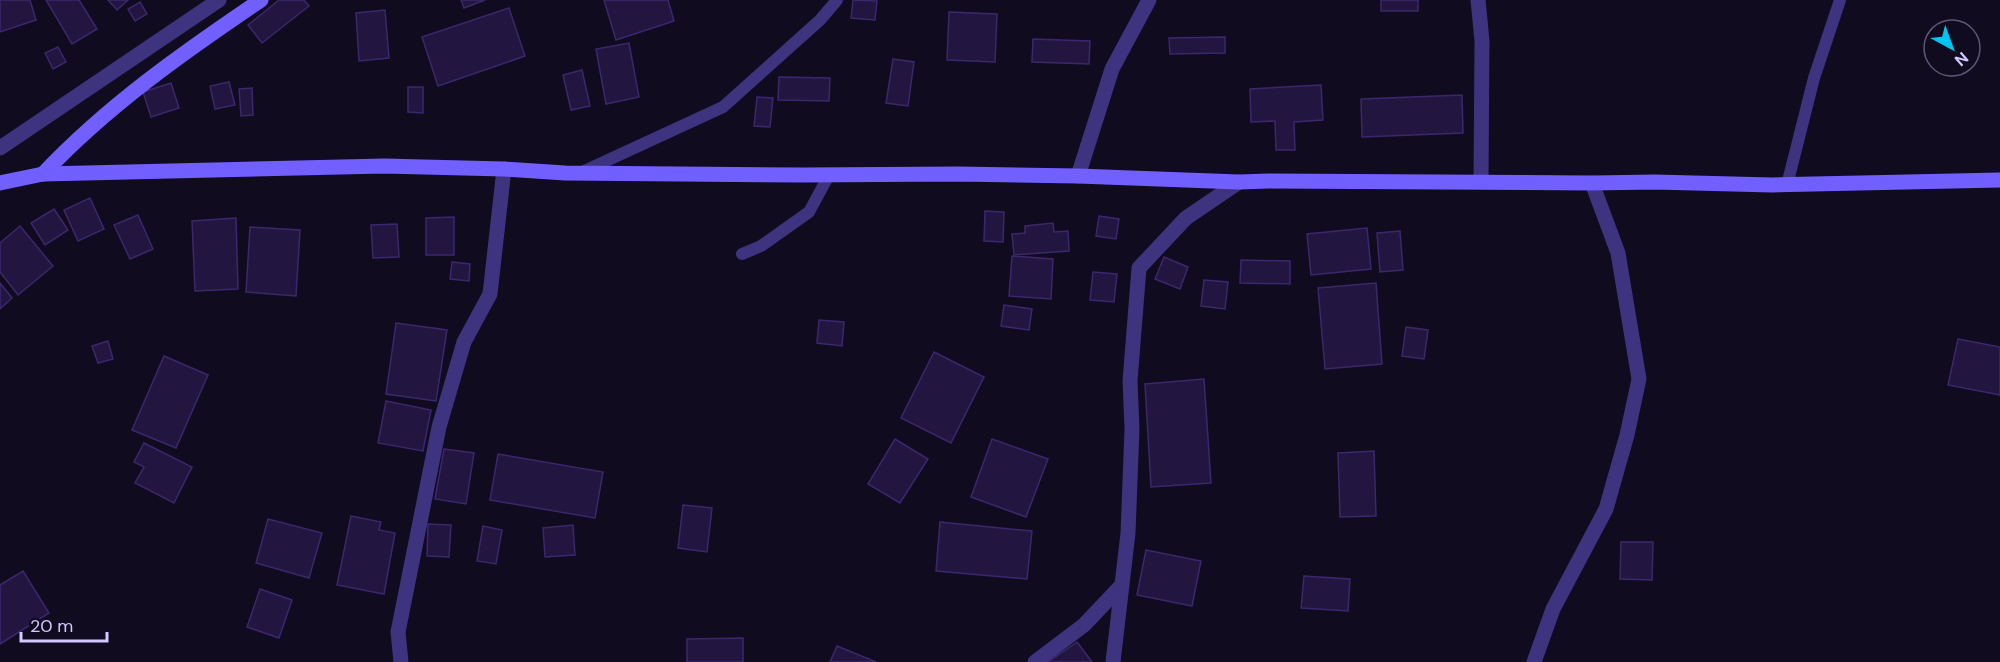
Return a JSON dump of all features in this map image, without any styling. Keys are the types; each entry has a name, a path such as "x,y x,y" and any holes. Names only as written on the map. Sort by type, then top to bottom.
{"main road":[{"path":"43,174 76,139 140,86 261,0"},
{"path":"0,183 43,174 384,166 578,173 958,174 1239,182 1786,184 2000,180"}],"street":[{"path":"0,148 219,0"},
{"path":"1078,176 1112,69 1149,0"},
{"path":"1478,0 1482,41 1481,182"},
{"path":"401,662 398,632 439,427 464,342 490,294 504,169"},
{"path":"1113,662 1128,533 1132,429 1130,381 1139,268 1186,218 1239,182"},
{"path":"1534,662 1553,609 1606,509 1627,435 1639,379 1618,253 1592,183"},
{"path":"1035,662 1084,625 1121,586"}],"lane":[{"path":"578,173 723,107 820,20 837,0"},
{"path":"1786,184 1814,78 1840,0"},
{"path":"742,255 761,246 809,212 829,175"}],"building":[{"path":"0,0 30,0 36,20 0,32"},
{"path":"46,0 79,0 97,29 72,44"},
{"path":"108,0 128,0 117,10"},
{"path":"279,0 304,0 309,6 262,43 248,25"},
{"path":"461,0 485,0 464,8"},
{"path":"604,0 668,0 674,21 616,40"},
{"path":"853,0 877,1 875,20 851,18"},
{"path":"1381,0 1418,0 1418,11 1381,11"},
{"path":"140,2 147,14 135,21 128,9"},
{"path":"509,8 525,56 438,86 422,37"},
{"path":"385,10 389,58 359,61 356,13"},
{"path":"949,12 997,14 995,62 947,60"},
{"path":"1225,37 1225,53 1170,54 1169,38"},
{"path":"1033,39 1090,41 1089,64 1032,62"},
{"path":"629,43 639,97 606,104 596,49"},
{"path":"58,47 66,62 53,69 45,53"},
{"path":"893,59 914,62 908,106 886,103"},
{"path":"582,70 590,106 571,110 563,75"},
{"path":"779,77 830,78 829,101 778,100"},
{"path":"229,82 235,105 215,109 210,86"},
{"path":"171,83 179,108 151,117 143,92"},
{"path":"1321,85 1323,120 1294,122 1295,150 1276,150 1275,121 1251,122 1250,89"},
{"path":"408,87 423,87 423,113 408,112"},
{"path":"252,88 253,115 241,116 239,89"},
{"path":"1462,95 1463,133 1362,137 1361,99"},
{"path":"757,97 773,98 770,127 754,126"},
{"path":"90,198 104,229 78,241 64,210"},
{"path":"54,209 68,230 45,245 31,223"},
{"path":"985,211 1004,212 1003,242 984,241"},
{"path":"138,215 153,249 130,259 114,225"},
{"path":"1099,216 1119,219 1116,239 1096,236"},
{"path":"454,217 454,255 426,255 426,218"},
{"path":"236,218 238,289 195,291 192,221"},
{"path":"1053,223 1054,232 1068,231 1069,251 1014,255 1012,234 1025,233 1025,226"},
{"path":"397,224 399,257 373,258 371,225"},
{"path":"20,226 53,266 18,295 0,272 0,243"},
{"path":"250,227 300,230 296,296 246,292"},
{"path":"1367,228 1371,269 1311,275 1307,234"},
{"path":"1400,231 1403,270 1380,272 1377,233"},
{"path":"1012,256 1053,259 1051,299 1009,296"},
{"path":"1164,257 1188,267 1180,289 1155,279"},
{"path":"1241,260 1290,261 1290,284 1240,283"},
{"path":"452,262 470,264 469,281 450,279"},
{"path":"1093,272 1117,274 1114,302 1090,300"},
{"path":"1204,280 1228,282 1225,309 1201,306"},
{"path":"0,283 12,298 0,309"},
{"path":"1376,283 1382,364 1325,369 1318,288"},
{"path":"1004,305 1032,309 1029,330 1001,326"},
{"path":"819,320 844,322 842,346 817,343"},
{"path":"396,323 447,330 436,401 386,394"},
{"path":"1406,327 1428,330 1424,359 1402,356"},
{"path":"1958,339 2000,347 2000,395 1948,385"},
{"path":"108,341 113,359 98,363 92,346"},
{"path":"934,352 984,377 951,443 901,418"},
{"path":"164,356 208,375 176,448 132,430"},
{"path":"1204,379 1211,483 1151,487 1145,384"},
{"path":"386,401 431,410 423,451 378,443"},
{"path":"895,439 928,459 900,503 868,484"},
{"path":"992,439 1048,459 1026,517 971,497"},
{"path":"144,443 192,467 174,503 135,483 144,467 134,462"},
{"path":"444,449 474,453 466,504 435,499"},
{"path":"1374,451 1376,516 1340,517 1338,453"},
{"path":"498,454 603,472 595,518 490,500"},
{"path":"683,505 712,508 707,552 678,548"},
{"path":"351,516 381,522 379,530 395,533 384,594 337,585"},
{"path":"268,519 322,533 309,578 256,563"},
{"path":"940,522 1032,531 1027,579 936,571"},
{"path":"428,524 451,525 449,557 427,556"},
{"path":"573,525 575,555 545,557 543,528"},
{"path":"483,526 502,530 496,564 477,561"},
{"path":"1621,542 1653,542 1652,580 1620,579"},
{"path":"1146,550 1201,561 1192,606 1137,595"},
{"path":"23,571 49,613 0,644 0,585"},
{"path":"1304,576 1350,579 1348,611 1301,608"},
{"path":"260,589 292,600 279,638 247,627"},
{"path":"743,638 743,662 687,662 687,639"},
{"path":"1077,642 1092,662 1048,662"},
{"path":"837,646 876,662 830,662"}]}
